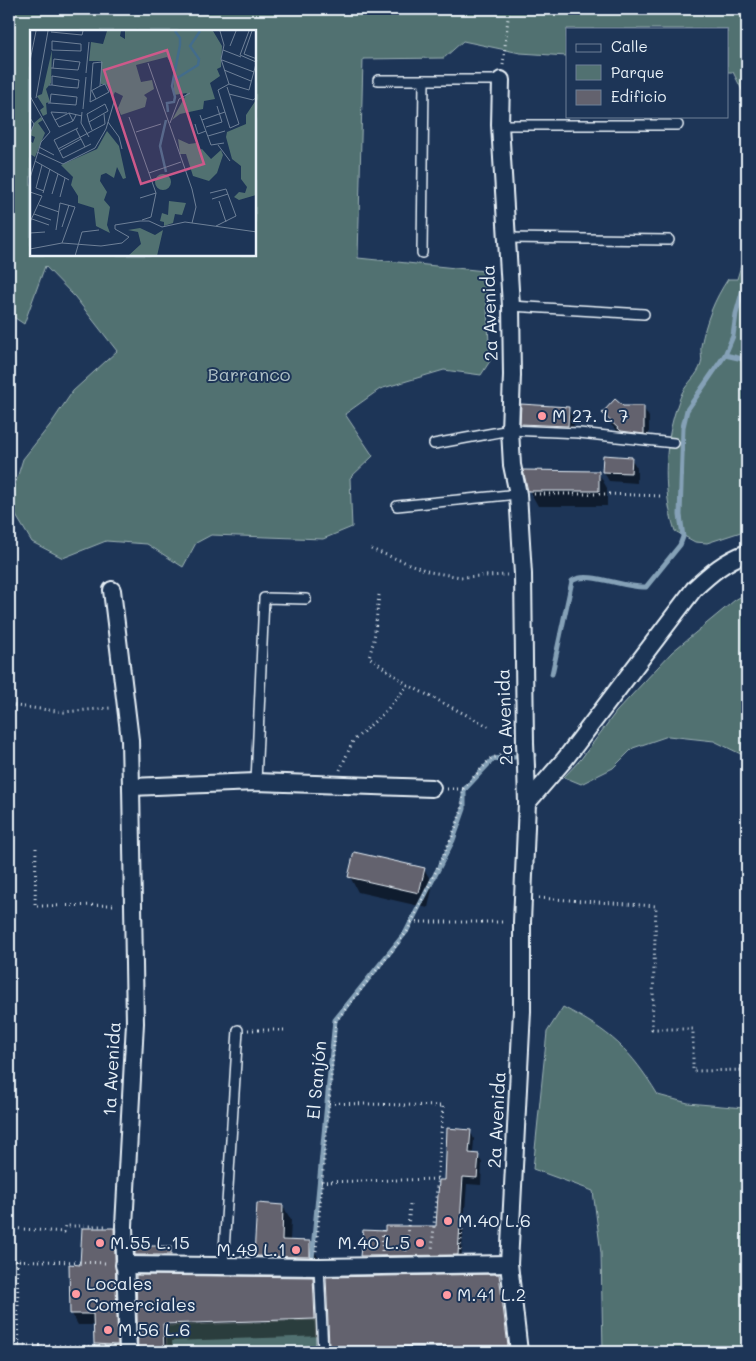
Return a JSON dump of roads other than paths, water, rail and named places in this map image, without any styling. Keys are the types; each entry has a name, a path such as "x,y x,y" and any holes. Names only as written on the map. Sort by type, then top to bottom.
{"street":[{"name":"2a Avenida","path":"501,80 500,125 511,306 512,375 510,430 512,466 518,494 523,574 519,749 526,767 527,803 522,922 522,1011 509,1264 519,1352"},
{"path":"527,803 565,759 694,589 720,566 747,553"},
{"name":"1a Avenida","path":"112,590 126,707 131,787 135,1023 124,1226 128,1350"},
{"path":"131,787 256,782 432,788"},
{"path":"124,1265 459,1266 509,1264"}],"lane":[{"path":"378,80 501,80"},
{"path":"422,253 424,80"},
{"path":"500,125 678,125"},
{"path":"507,238 669,240"},
{"path":"511,306 644,314"},
{"path":"434,444 510,430 579,433 674,443"},
{"path":"397,506 518,494"},
{"path":"256,782 264,598 306,599"},
{"path":"223,1266 238,1030"},
{"path":"316,1265 323,1352 519,1352"}],"waterway":[{"path":"552,674 572,581 579,578 587,578 646,587 680,545 683,537 680,515 683,427 687,410 725,355 733,336 736,314 747,275"},
{"path":"725,355 747,360"},
{"path":"313,1284 312,1259 335,1020 406,932 453,840 464,809 464,790 493,759 534,755"}],"place":[{"name":"M 27. L 7","path":"542,416"},
{"name":"M.40 L.6","path":"448,1221"},
{"name":"M.55 L.15","path":"100,1243"},
{"name":"M.40 L.5","path":"420,1243"},
{"name":"M.49 L.1","path":"296,1250"},
{"name":"Locales Comerciales","path":"76,1294"},
{"name":"M.41 L.2","path":"447,1295"},
{"name":"M.56 L.6","path":"108,1330"}],"park label":[{"name":"Barranco","path":"249,375"}]}
